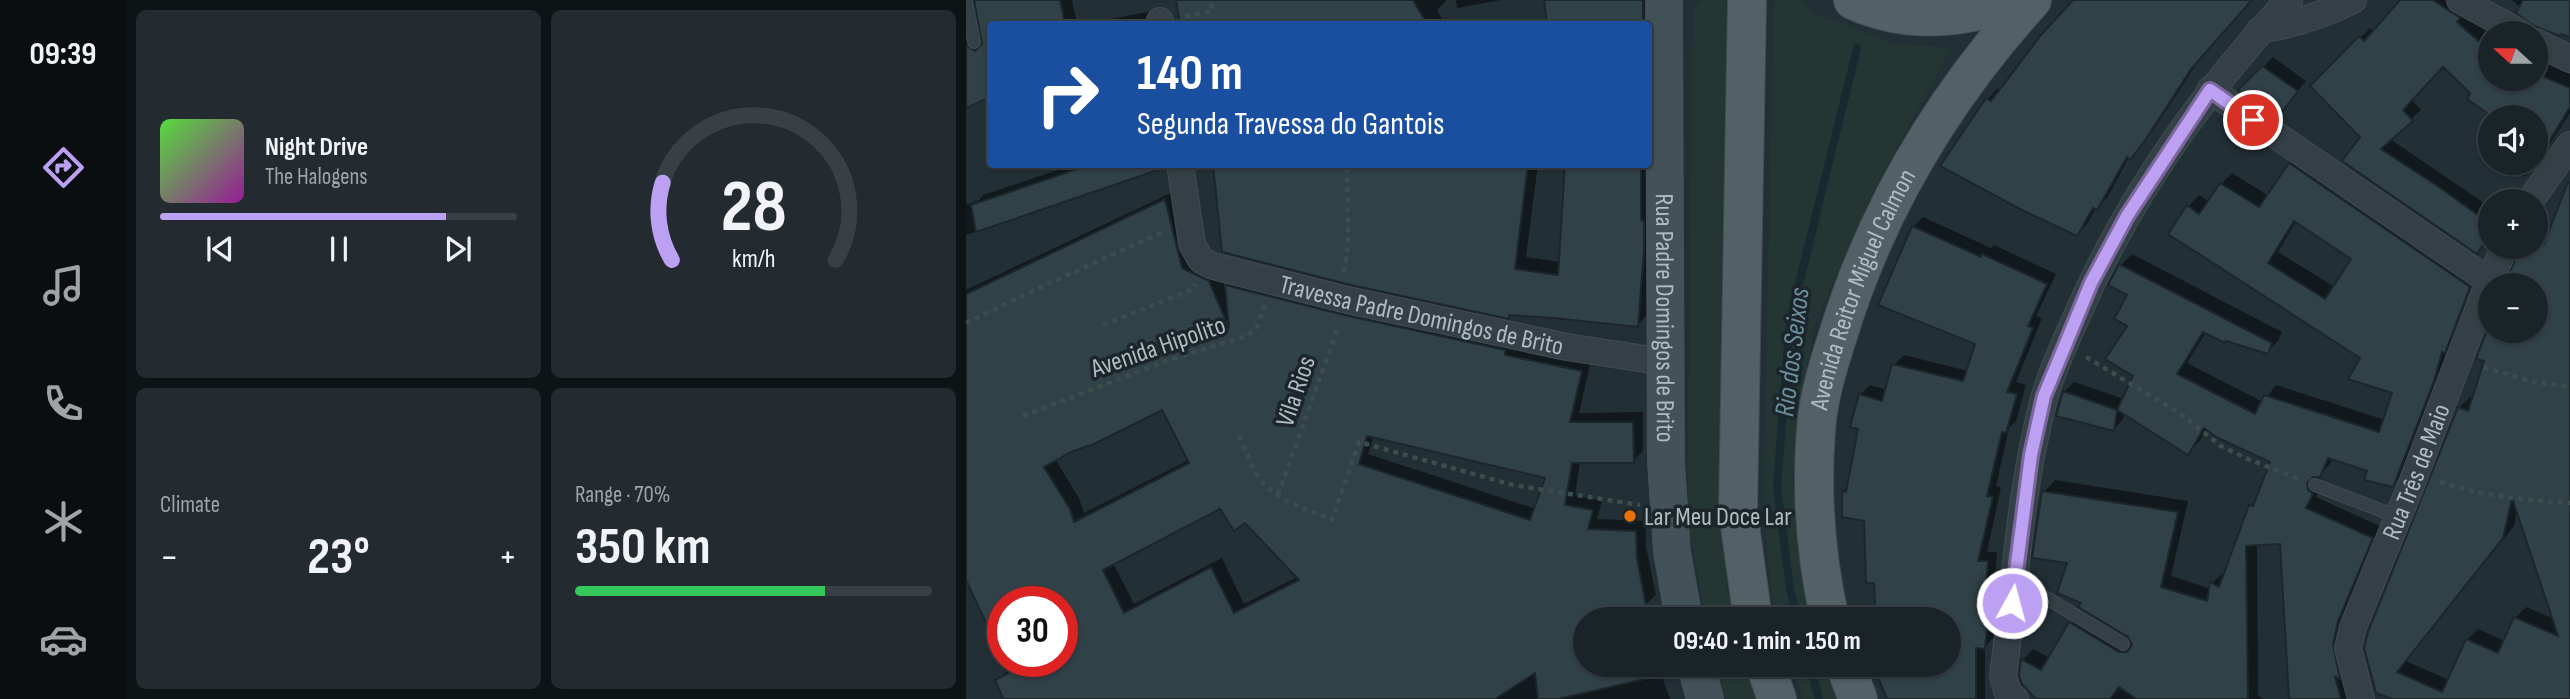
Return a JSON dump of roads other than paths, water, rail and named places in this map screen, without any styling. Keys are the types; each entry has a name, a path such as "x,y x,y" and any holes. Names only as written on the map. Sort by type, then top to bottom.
{"main road":[{"path":"1747,0 1738,511 1751,607"},
{"path":"1853,0 1903,15 1954,17 2013,0"},
{"name":"Avenida Reitor Miguel Calmon","path":"1828,607 1819,559 1815,497 1816,428 1828,368 1846,308 1866,253 1889,202 1925,139 1962,84 2032,0"},
{"name":"Rua Padre Domingos de Brito","path":"1667,6 1665,362 1668,509 1682,607"},
{"path":"1699,677 1705,699"},
{"path":"1769,677 1777,699"},
{"path":"1850,677 1858,699"}],"street":[{"path":"2011,696 2003,676 2031,455 2044,396 2064,344 2091,283 2127,216 2210,90 2289,0"},
{"path":"2260,30 2295,24 2326,14 2353,0"},
{"path":"2460,0 2498,21"},
{"path":"2548,48 2570,59"},
{"path":"2210,90 2478,273"},
{"path":"2539,189 2570,145"},
{"name":"Travessa Padre Domingos de Brito","path":"1181,168 1190,232 1201,260 1213,266 1343,299 1567,347 1665,362"},
{"name":"Rua Três de Maio","path":"2361,699 2348,648 2353,627 2416,474 2478,311"}],"lane":[{"path":"966,2 974,42"},
{"path":"2315,485 2398,517"},
{"path":"2015,579 2123,644"}],"waterway":[{"name":"Rio dos Seixos","path":"1795,607 1777,487 1790,321 1857,48"},
{"name":"Rio dos Seixos","path":"1813,677 1819,699"}],"place":[{"name":"Lar Meu Doce Lar","path":"1630,516"}]}
